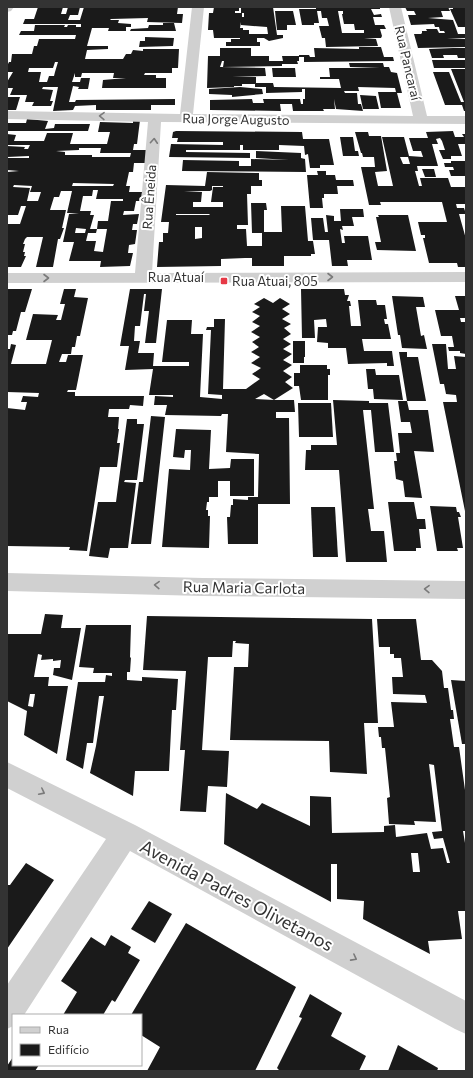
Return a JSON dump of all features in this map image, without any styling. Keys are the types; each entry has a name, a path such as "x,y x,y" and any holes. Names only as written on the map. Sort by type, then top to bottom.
{"street":[{"path":"186,118 198,7"},
{"name":"Rua Pancaraí","path":"395,7 421,120"},
{"name":"Rua Jorge Augusto","path":"7,115 466,120"},
{"name":"Rua Êneida","path":"143,277 156,117"},
{"name":"Rua Atuaí","path":"7,278 466,276"},
{"name":"Rua Maria Carlota","path":"12,580 203,587 466,590"},
{"name":"Avenida Padres Olivetanos","path":"7,774 125,834 466,1018"},
{"path":"7,1013 125,834"}],"building":[{"path":"38,7 63,7 61,14 66,14 68,7 80,7 78,15 70,15 68,20 80,20 84,7 178,7 177,14 183,14 182,23 147,22 148,18 111,19 110,20 119,20 118,23 131,24 131,27 126,27 126,31 108,31 109,28 92,28 87,46 108,46 108,49 87,50 85,59 123,59 126,54 131,54 133,50 143,51 143,49 179,49 178,68 172,68 172,73 145,73 144,75 156,75 156,78 166,78 166,88 102,88 103,80 126,78 113,78 114,73 82,73 81,77 75,77 75,73 72,82 80,82 81,78 90,78 88,89 78,89 79,87 73,86 69,102 75,102 76,100 175,99 175,105 151,105 151,110 96,110 96,105 75,106 73,110 53,111 58,87 43,87 42,89 53,90 50,101 53,101 51,106 32,106 34,102 25,102 27,95 10,95 13,88 7,88 7,82 13,72 7,72 7,66 9,62 11,62 12,54 32,54 34,46 37,46 39,39 75,39 76,35 19,35 21,31 34,31 35,25 65,25 64,27 67,27 68,25 76,25 76,27 81,27 81,24 23,24 25,19 34,19","holes":["55,62 58,62 54,76 49,76 47,82 39,82 41,72 28,72 29,68 53,68"]},
{"path":"214,7 239,7 239,11 235,11 235,13 241,13 241,7 273,7 277,35 283,35 283,38 269,41 264,38 257,38 257,42 260,42 260,46 226,46 226,42 231,42 231,39 240,38 214,38 213,30 208,30 209,13 213,13","holes":["241,22 241,25 267,27 268,34 249,34 249,30 243,30 243,28 240,28"]},
{"path":"316,7 380,8 371,9 374,15 381,14 382,17 373,17 375,25 384,25 386,29 380,29 382,36 381,38 364,38 376,39 378,46 326,47 325,38 322,38 319,26 329,26 327,18 322,18 321,11 317,11 319,23 314,23 314,25 302,25 299,9 316,9","holes":["338,11 343,11 342,14 344,24 354,24 355,30 364,30 364,33 342,33"]},
{"path":"405,7 448,7 450,11 441,11 443,17 428,18 453,20 458,34 466,34 466,38 447,39 466,39 466,47 418,48 414,34 421,34 422,31 427,31 426,29 437,29 439,33 445,33 444,31 440,31 439,27 435,27 434,24 411,25 408,15 416,15 414,11 407,11"},
{"path":"453,7 466,8 466,27 458,27 450,9 453,9"},
{"path":"275,11 293,11 296,25 287,25 287,30 277,30"},
{"path":"163,23 174,23 176,31 130,31 131,29 148,28 149,25 163,25"},
{"path":"145,37 174,38 173,46 139,47 140,41 145,41"},
{"path":"359,47 381,47 384,57 393,57 394,61 304,62 304,57 299,57 299,61 297,61 298,64 282,64 282,66 223,67 224,61 222,61 220,67 265,68 266,76 232,77 256,77 256,83 273,83 274,87 341,88 339,79 320,79 320,77 330,77 329,68 380,68 350,67 349,63 383,63 384,67 389,67 391,72 397,73 402,93 397,93 401,108 381,108 378,92 396,92 395,88 358,87 359,91 344,91 345,93 357,93 358,104 361,104 363,111 336,109 334,99 335,109 323,109 324,111 293,111 292,104 280,104 281,111 210,110 210,100 252,99 253,103 264,103 263,99 300,99 301,104 303,104 303,99 305,99 305,89 302,89 302,92 266,93 266,87 255,87 255,84 242,84 242,86 234,87 207,88 208,56 220,56 220,48 251,48 251,56 269,56 269,61 283,61 282,56 309,55 310,57 315,57 314,48 359,49"},
{"path":"465,48 466,58 458,58 457,55 443,55 444,58 432,58 429,49"},
{"path":"432,60 466,60 466,68 434,68"},
{"path":"272,68 295,68 296,77 273,77"},
{"path":"451,69 466,69 466,111 464,111 462,105 445,105 433,72 449,72 461,102 464,102"},
{"path":"240,87 262,89 263,94 232,97 232,95 209,94 209,89"},
{"path":"360,95 376,96 379,109 363,109"},
{"path":"7,97 20,97 16,110 7,110"},
{"path":"27,119 48,121 45,129 54,128 55,124 90,124 88,131 7,131 7,123 26,123"},
{"path":"133,120 140,120 137,144 134,144 133,150 148,150 146,163 134,163 133,172 129,172 126,186 130,186 129,192 142,192 141,201 136,201 134,211 124,211 123,215 139,214 137,224 133,224 132,230 137,230 135,244 129,245 128,253 133,253 130,266 100,267 101,261 69,261 74,242 63,242 69,214 79,213 67,213 72,191 61,191 59,197 54,197 50,210 66,210 62,228 64,228 60,239 58,239 53,267 36,267 43,237 27,237 23,244 25,244 23,252 25,252 24,256 26,256 21,267 7,267 7,224 20,224 26,206 21,206 18,215 7,215 7,172 19,171 7,170 7,158 29,158 29,156 7,157 7,146 25,147 24,149 28,149 30,145 7,145 7,134 16,135 14,141 44,141 47,133 73,133 70,144 107,144 110,132 98,132 100,122 133,123","holes":["79,148 101,148 100,153 131,153 130,157 92,157 92,155 65,155 65,152 56,151 79,150","73,183 114,184 113,186 72,186","14,185 32,186 30,192 41,192 38,201 27,201 30,188 13,187","93,190 98,190 96,199 123,199 123,201 111,201 108,221 98,221 97,229 90,229 94,215 90,215 91,211 80,211 83,196 92,196","76,228 86,229 85,233 75,233","97,229 107,229 103,252 94,251 96,241 86,241 88,233 96,233"]},
{"path":"453,131 455,137 464,137 462,134 466,134 466,144 458,144 462,156 451,156 451,159 443,159 439,150 445,150 442,141 440,138 436,139 438,144 432,144 438,166 417,166 418,171 415,171 419,186 422,186 420,178 448,178 451,187 466,187 466,204 456,204 457,208 464,208 466,214 459,214 466,239 466,267 458,267 457,263 429,263 423,238 425,238 425,235 421,235 418,222 447,222 442,202 380,202 381,205 369,205 361,167 375,167 374,157 363,157 355,132 368,132 369,136 381,136 387,171 375,172 378,186 393,186 382,137 404,137 409,156 423,157 421,151 413,151 409,138 428,138 426,132","holes":["400,157 408,157 410,164 403,164"]},
{"path":"173,132 302,132 303,139 329,139 334,165 320,165 320,168 310,168 308,154 305,155 304,146 279,145 279,150 243,150 243,145 240,145 240,150 186,150 186,152 250,153 250,158 169,157 171,144 223,145 223,142 177,142 178,138 172,138"},
{"path":"340,137 353,137 355,151 358,151 359,156 343,156"},
{"path":"256,151 301,153 301,158 305,159 306,172 182,171 183,160 239,161 239,166 251,166 251,159 289,160 256,158"},
{"path":"451,161 466,161 466,176 451,176 449,170 454,170 453,167 445,167 444,163 451,163"},
{"path":"422,169 434,169 436,177 425,177"},
{"path":"317,171 326,171 326,175 335,175 336,180 353,180 354,186 337,186 338,194 324,194 324,198 322,198 323,208 310,208 307,175 318,175"},
{"path":"207,172 259,173 259,180 262,180 262,186 251,186 251,194 247,194 248,225 237,225 237,229 246,229 247,246 262,246 262,233 252,233 251,203 266,203 267,210 264,210 264,232 282,232 281,206 305,206 308,241 313,241 315,254 311,254 311,256 284,256 284,266 252,266 252,258 245,258 221,259 221,266 157,267 159,242 163,242 163,233 168,233 169,222 161,222 166,185 205,186","holes":["212,186 223,186 213,187 211,202 223,202 223,207 193,207 193,202 201,202 202,192 184,191 210,191 212,190","176,214 210,215 176,215","195,227 202,227 202,238 195,239"]},
{"path":"340,209 363,209 364,217 352,217 354,226 342,226 343,230 340,229 342,243 345,243 344,236 368,236 372,260 347,260 348,266 332,266 329,240 313,240 311,218 323,218 325,232 328,232 326,215 334,216 334,221 341,221"},
{"path":"378,215 408,215 416,251 377,250 375,242 381,242 376,217 379,217"},
{"path":"7,289 32,289 25,312 21,312 16,331 13,331 12,335 7,335"},
{"path":"64,289 76,289 74,297 88,298 80,336 77,336 75,347 72,347 71,354 62,354 59,362 66,362 68,355 83,355 76,390 68,390 67,392 75,392 75,396 144,396 143,406 130,405 129,409 109,409 108,417 119,417 117,443 120,443 117,467 100,467 87,551 69,550 70,547 7,546 7,408 25,410 27,402 21,402 23,396 38,397 39,393 7,392 7,349 10,349 11,344 16,345 11,364 46,364 52,340 26,340 33,314 58,315 56,320 61,320 65,304 60,304"},
{"path":"130,289 162,289 156,343 145,343 149,311 144,311 146,294 144,294 140,326 135,326 134,341 140,341 138,353 154,353 153,366 189,366 189,362 162,362 167,320 192,320 191,334 203,334 200,397 222,399 222,395 208,394 211,330 206,330 207,327 214,327 214,319 225,319 223,389 246,389 260,379 252,374 261,368 251,363 260,357 251,352 259,347 252,342 260,337 251,332 260,326 252,322 260,316 252,312 260,307 254,304 264,298 273,303 280,298 290,304 282,309 290,314 282,319 291,324 284,328 291,334 283,339 291,344 283,349 292,354 283,360 292,365 283,371 292,377 285,382 293,388 274,400 294,400 295,412 276,412 276,418 289,418 290,504 258,504 258,544 228,544 227,517 230,517 233,499 248,500 248,497 258,497 259,454 226,452 228,414 222,414 221,416 165,415 167,405 154,405 155,396 173,397 173,395 149,395 153,369 125,370 129,346 120,346","holes":["264,394 274,400 255,399"]},
{"path":"301,289 344,289 345,295 349,295 347,301 350,301 351,306 349,306 351,326 361,326 358,300 376,300 377,305 385,305 387,319 384,319 385,324 388,324 391,339 362,339 364,351 392,351 394,366 387,366 387,363 348,364 346,348 328,348 328,343 317,342 318,327 327,327 326,319 314,320 315,338 302,338"},
{"path":"392,296 423,297 425,307 416,307 421,336 424,335 427,349 402,348 400,335 398,335"},
{"path":"455,296 466,296 466,318 460,318 461,322 466,322 466,354 460,353 460,351 449,351 448,347 454,347 452,336 441,336 435,310 459,310"},
{"path":"293,341 305,341 304,363 293,363"},
{"path":"432,344 446,344 448,369 456,369 454,356 466,357 466,516 443,402 457,402 456,395 446,394 444,384 440,384"},
{"path":"399,352 407,352 407,357 418,357 426,401 407,401"},
{"path":"300,365 327,365 327,369 330,369 330,375 328,375 328,400 301,400 299,386 294,386 294,373 300,373"},
{"path":"366,369 375,369 376,375 399,375 403,400 374,399 373,389 368,389"},
{"path":"333,400 388,403 394,452 375,452 371,410 363,410 374,509 368,509 371,531 384,531 387,562 346,562 339,470 305,470 306,450 311,450 311,445 337,445"},
{"path":"398,401 407,401 409,410 428,410 434,452 414,451 422,498 405,497 403,481 396,479 394,461 397,461 396,453 400,453 398,433 412,433 410,422 401,422"},
{"path":"298,403 331,403 333,437 299,437"},
{"path":"151,416 165,417 151,544 131,544 139,482 143,482"},
{"path":"127,419 137,419 137,424 144,424 137,480 125,480 124,482 136,483 128,548 110,548 108,558 89,556 98,502 116,502"},
{"path":"176,429 211,430 209,469 230,468 231,459 254,459 254,496 230,496 230,481 218,481 218,497 209,497 206,510 208,510 208,516 210,516 209,548 162,547 169,469 190,470 191,450 185,450 184,458 173,457"},
{"path":"388,502 414,502 417,519 425,519 426,529 419,529 421,548 416,548 416,551 394,551"},
{"path":"430,506 456,507 457,512 459,512 461,517 458,517 463,548 457,548 458,551 437,551"},
{"path":"311,507 335,507 338,557 313,557"},
{"path":"45,614 63,615 61,628 81,628 72,680 53,675 54,668 60,668 61,660 41,660 42,655 38,654 34,677 49,677 48,686 68,686 57,754 24,735 27,711 7,701 7,634 41,634","holes":["30,694 35,694 33,707 28,706"]},
{"path":"147,616 372,619 378,723 364,723 367,774 330,772 329,741 230,740 234,667 248,667 249,644 235,643 236,641 233,641 232,657 208,657 202,750 229,751 227,787 208,786 206,812 180,811 185,750 180,750 186,671 143,670"},
{"path":"377,619 416,619 421,660 432,660 442,671 444,688 448,688 451,710 453,710 454,719 450,719 454,747 459,747 466,797 466,831 463,831 466,849 466,911 458,911 462,939 428,941 430,954 363,919 364,901 337,899 337,864 331,864 331,902 224,844 226,793 257,809 262,803 310,826 310,796 331,797 332,833 384,832 384,826 395,825 396,837 427,833 431,849 443,848 447,863 450,863 443,838 434,839 432,832 442,831 434,765 429,764 436,822 414,821 415,825 389,824 387,798 390,797 385,748 382,748 378,727 394,727 391,702 427,703 425,695 393,694 392,677 403,677 401,658 394,658 394,654 390,654 390,647 379,647","holes":["411,853 418,853 420,872 413,872"]},
{"path":"86,625 131,625 130,672 127,672 127,680 142,681 142,677 178,679 176,710 172,710 169,771 135,771 133,796 90,773 104,696 99,696 93,743 87,743 83,769 66,760 78,682 105,682 106,675 112,676 112,673 93,673 94,668 79,667"},
{"path":"451,680 466,681 466,744 462,744"},
{"path":"26,863 54,880 7,949 7,885 10,885"},
{"path":"149,901 172,914 155,943 131,929"},
{"path":"186,923 296,987 255,1071 147,1071 160,1047 142,1036 142,1014 132,1014"},
{"path":"111,935 131,947 128,953 140,960 115,1002 112,1000 104,1014 64,1014 77,992 61,981 91,937 105,946"},
{"path":"310,994 342,1013 331,1036 366,1056 359,1071 280,1071 277,1068 302,1018 299,1017"},
{"path":"398,1045 438,1068 437,1071 388,1071"},
{"path":"12,1058 12,1066 38,1066 35,1071 7,1071 7,1066"}],"place":[{"name":"Rua Atuai, 805","path":"224,281"}]}
